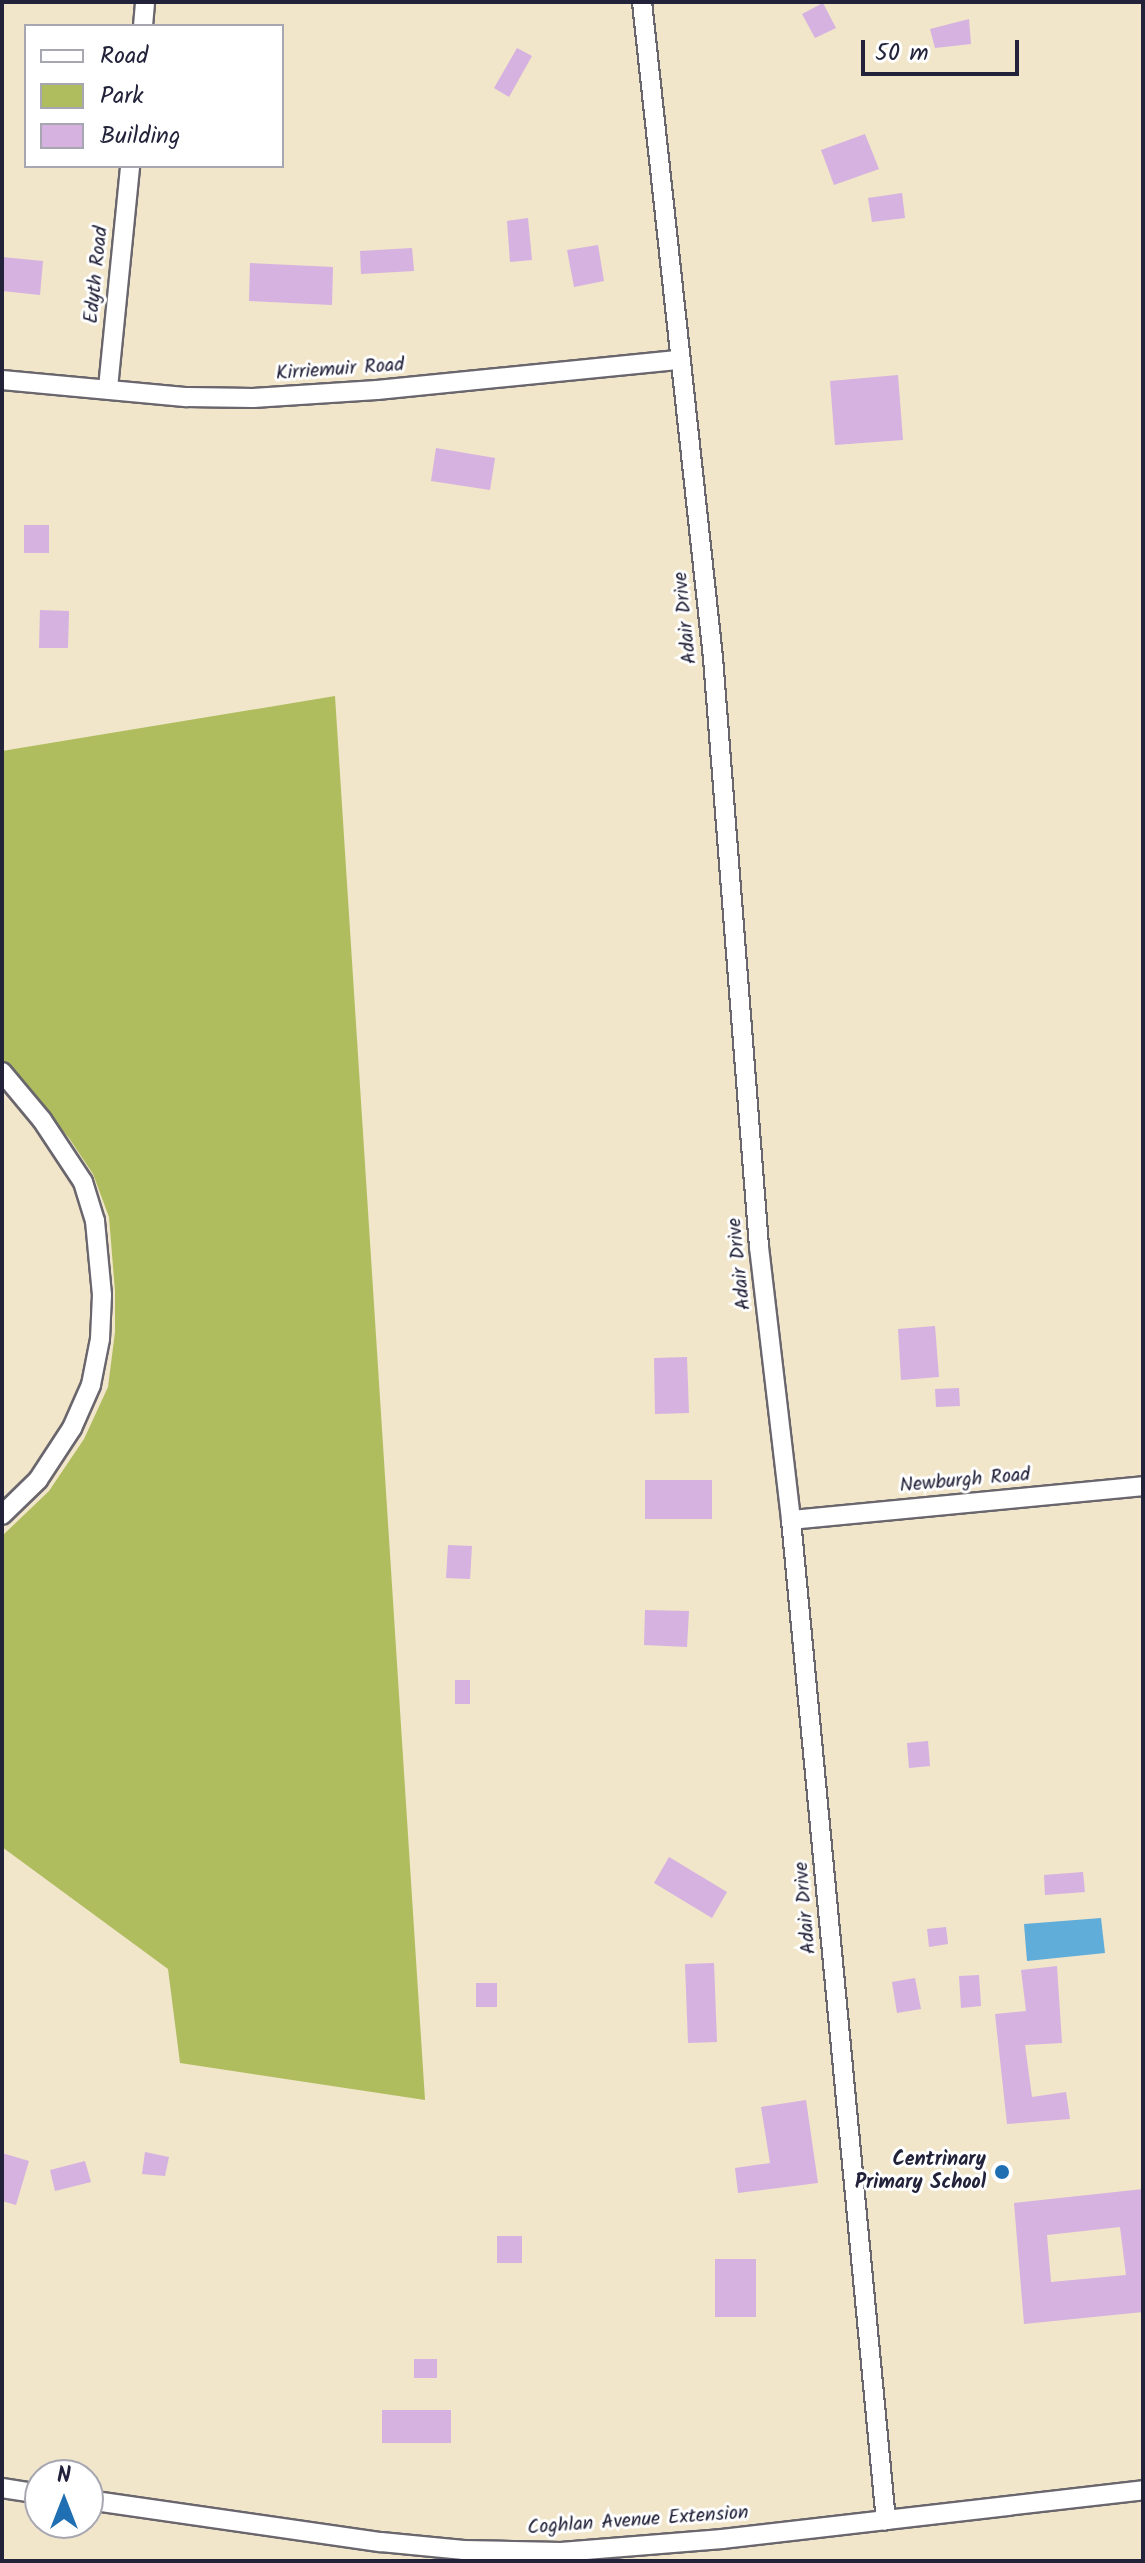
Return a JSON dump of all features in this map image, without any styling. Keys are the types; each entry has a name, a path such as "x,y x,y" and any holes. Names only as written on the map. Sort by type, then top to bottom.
{"street":[{"path":"143,24 145,2"},
{"name":"Adair Drive","path":"642,2 713,658 759,1247 791,1520 886,2521"},
{"name":"Edyth Road","path":"108,388 130,168"},
{"name":"Kirriemuir Road","path":"2,380 187,397 253,398 377,390 680,360"},
{"path":"2,1072 49,1129 83,1182 95,1221 102,1295 100,1339 91,1385 72,1428 38,1480 2,1515"},
{"name":"Newburgh Road","path":"791,1520 1143,1486"},
{"path":"2,2488 24,2491"},
{"name":"Coghlan Avenue Extension","path":"104,2502 381,2542 464,2550 561,2552 886,2521 1143,2490"}],"green space":[{"path":"335,696 425,2100 180,2063 168,1969 2,1847 2,1536 49,1491 84,1439 108,1387 115,1332 115,1291 109,1217 93,1174 69,1138 2,1062 2,751"}],"water":[{"path":"1101,1918 1105,1953 1027,1961 1024,1924"}],"building":[{"path":"823,3 836,28 815,38 802,14"},
{"path":"969,19 971,44 935,48 930,29"},
{"path":"517,48 532,56 509,97 494,88"},
{"path":"865,134 879,169 834,185 821,150"},
{"path":"902,193 905,218 872,222 868,198"},
{"path":"528,218 532,260 510,262 507,221"},
{"path":"598,245 604,281 574,287 567,250"},
{"path":"412,248 414,271 361,274 360,251"},
{"path":"2,257 43,261 40,295 2,291"},
{"path":"250,263 333,267 332,305 249,301"},
{"path":"898,375 903,440 835,445 830,381"},
{"path":"436,448 495,458 490,490 431,481"},
{"path":"24,525 49,525 49,553 24,553"},
{"path":"40,610 69,611 68,648 39,648"},
{"path":"935,1326 939,1377 901,1380 898,1329"},
{"path":"687,1357 689,1413 655,1414 654,1358"},
{"path":"959,1388 960,1406 936,1407 935,1389"},
{"path":"645,1480 712,1480 712,1519 645,1519"},
{"path":"448,1545 472,1546 470,1579 446,1578"},
{"path":"645,1610 689,1611 687,1647 644,1645"},
{"path":"455,1680 470,1680 470,1704 455,1704"},
{"path":"928,1741 930,1766 909,1768 907,1743"},
{"path":"669,1857 727,1892 712,1918 654,1883"},
{"path":"1083,1872 1085,1892 1045,1895 1044,1875"},
{"path":"946,1927 948,1944 929,1947 927,1929"},
{"path":"714,1963 717,2042 688,2043 685,1964"},
{"path":"1057,1966 1062,2043 1025,2045 1032,2097 1066,2092 1070,2119 1007,2124 995,2014 1026,2011 1021,1970"},
{"path":"979,1975 981,2006 961,2008 959,1976"},
{"path":"915,1978 921,2009 897,2013 892,1982"},
{"path":"476,1983 497,1983 497,2007 476,2007"},
{"path":"806,2100 818,2183 738,2193 735,2168 770,2163 761,2107"},
{"path":"145,2152 169,2157 165,2176 142,2174"},
{"path":"2,2153 29,2161 16,2205 2,2201"},
{"path":"85,2161 91,2182 55,2191 50,2170"},
{"path":"1143,2189 1143,2312 1024,2324 1014,2203","holes":["1120,2227 1126,2275 1051,2282 1047,2235"]},
{"path":"497,2236 522,2236 522,2263 497,2263"},
{"path":"715,2259 756,2259 756,2317 715,2317"},
{"path":"414,2359 437,2359 437,2378 414,2378"},
{"path":"382,2410 451,2410 451,2443 382,2443"}],"place":[{"name":"Centrinary Primary School","path":"1002,2172"}]}
